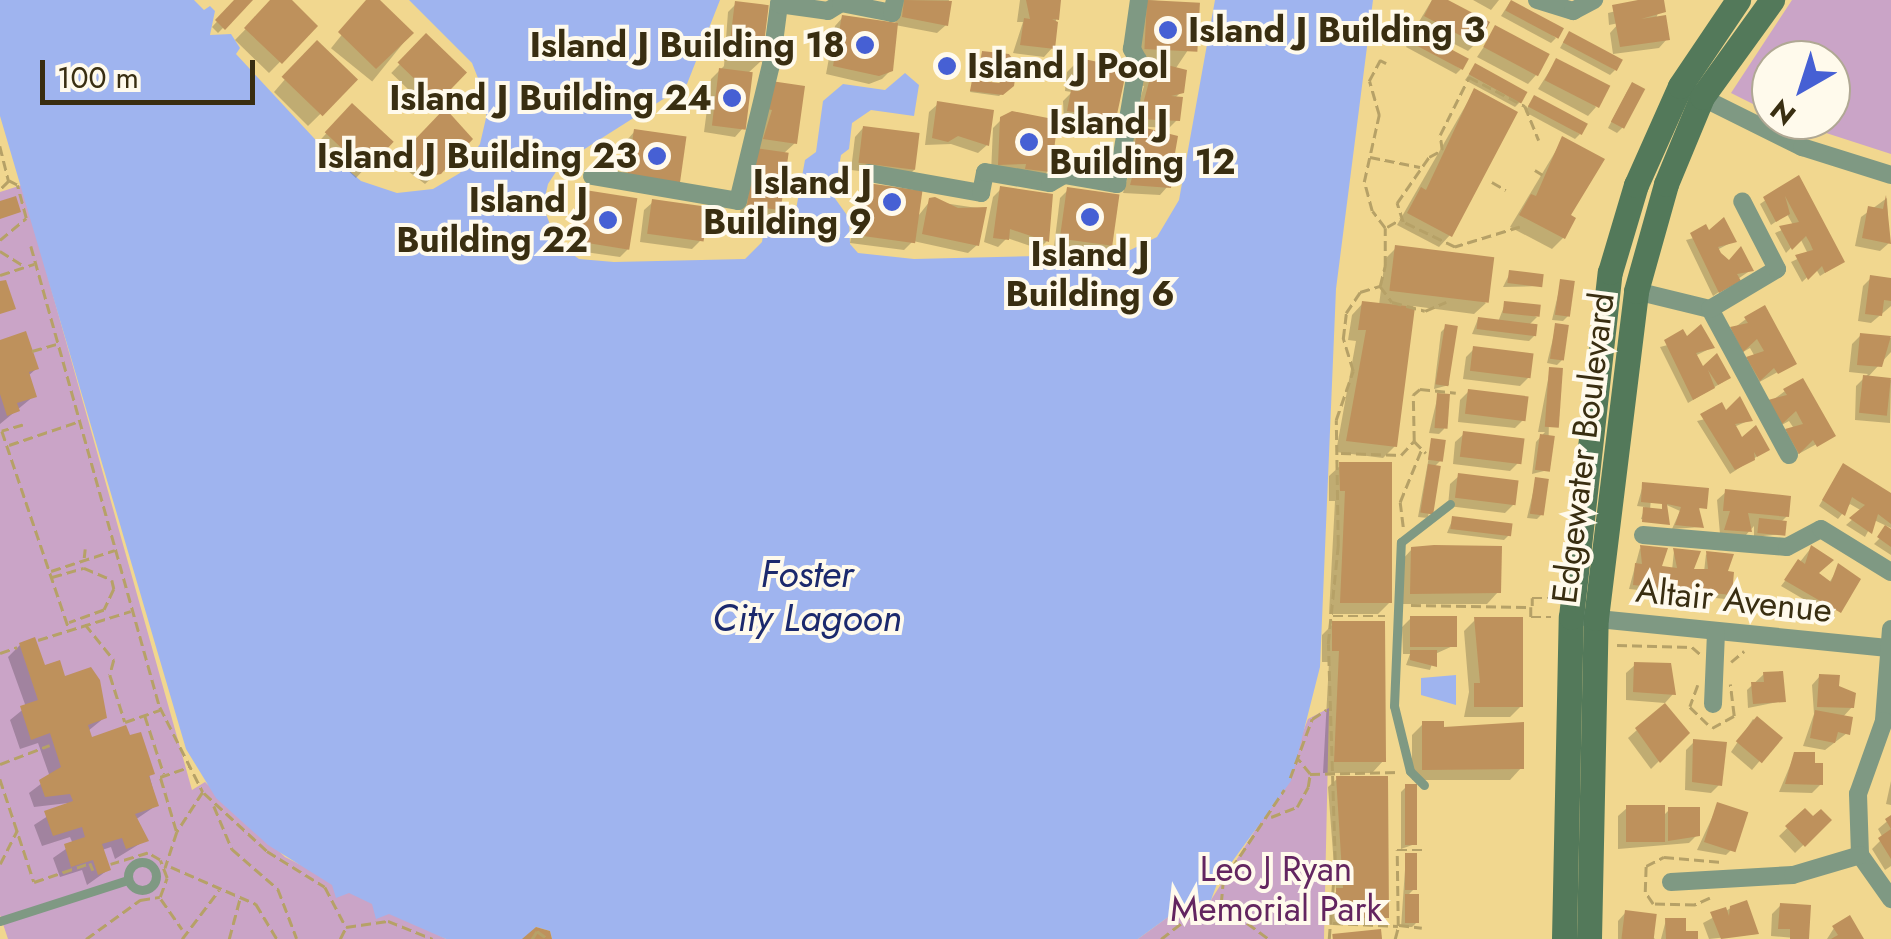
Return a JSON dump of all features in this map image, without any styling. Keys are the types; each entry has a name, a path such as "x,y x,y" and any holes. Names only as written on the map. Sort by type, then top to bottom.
{"main road":[{"name":"Edgewater Boulevard","path":"1564,939 1568,613 1610,272 1636,185 1691,92 1738,0"},
{"name":"Edgewater Boulevard","path":"1589,939 1568,613 1636,291 1691,92 1772,0"}],"street":[{"path":"592,176 738,201 779,4 828,11 842,4 892,13 894,0"},
{"path":"869,173 981,193 984,172 1050,183 1064,175 1117,184 1138,60 1132,49 1139,0"},
{"path":"1537,0 1573,12 1594,0"},
{"path":"1691,92 1802,147 1891,174"},
{"path":"1636,291 1710,309 1777,269 1742,201"},
{"path":"1710,309 1788,455"},
{"path":"1643,535 1787,546 1822,530 1891,572"},
{"name":"Altair Avenue","path":"1568,613 1716,632 1890,642"},
{"path":"1714,704 1716,632"},
{"path":"1890,642 1884,721 1858,794 1860,854 1891,899"},
{"path":"1671,882 1793,875 1860,854"}],"lane":[{"path":"1424,786 1409,766 1394,706 1401,542 1450,504"},
{"path":"0,921 128,880"}],"path":[{"path":"1386,62 1380,60 1369,81 1378,116 1368,156 1365,197 1385,228 1380,286 1392,302 1425,311 1446,302"},
{"path":"1401,220 1397,202 1422,167 1442,150 1440,136 1469,77 1526,106 1539,140"},
{"path":"0,146 26,218 0,240"},
{"path":"1368,156 1422,167"},
{"path":"1535,170 1543,175"},
{"path":"0,190 10,180"},
{"path":"1492,182 1506,190"},
{"path":"1385,228 1401,220"},
{"path":"1401,220 1455,248 1520,227"},
{"path":"30,246 161,710 214,806 232,849 278,889 298,939"},
{"path":"0,251 25,267"},
{"path":"0,275 36,264"},
{"path":"1329,939 1333,776 1328,710 1338,544 1333,472 1339,452 1336,420 1352,371 1343,340 1346,313 1360,292 1380,286"},
{"path":"32,351 58,343"},
{"path":"1339,452 1401,454 1414,441 1414,395 1420,389 1456,392"},
{"path":"8,446 80,421"},
{"path":"22,425 1,429 70,630"},
{"path":"1414,441 1426,453"},
{"path":"1407,538 1400,502 1422,448"},
{"path":"85,548 85,560"},
{"path":"50,571 116,550"},
{"path":"52,577 84,568 112,580 114,589 104,610 68,624"},
{"path":"1532,598 1568,613 1531,617 1532,598"},
{"path":"1400,605 1532,608"},
{"path":"38,640 133,610"},
{"path":"1332,616 1400,620"},
{"path":"84,624 114,660 110,675 125,722 161,710"},
{"path":"1611,651 1624,641 1692,646 1703,665"},
{"path":"0,653 17,647"},
{"path":"1700,681 1691,698 1695,718 1722,727 1737,707 1731,662 1744,651 1761,652"},
{"path":"1290,778 1312,719 1328,710"},
{"path":"145,716 177,832"},
{"path":"0,764 50,746"},
{"path":"1298,760 1310,774 1333,776 1396,773 1409,766"},
{"path":"164,776 191,766"},
{"path":"1270,817 1297,807 1310,774"},
{"path":"0,780 34,882 90,863 93,870"},
{"path":"1221,904 1223,882 1270,817 1284,790"},
{"path":"182,939 182,930 160,897 167,867 165,857 203,792"},
{"path":"214,806 325,887 346,927"},
{"path":"0,864 17,830"},
{"path":"1396,939 1397,850 1423,850"},
{"path":"111,864 140,852 155,856 167,867 256,904 276,939"},
{"path":"1722,890 1695,905 1653,904 1645,892 1646,866 1664,857 1733,862"},
{"path":"182,930 221,888"},
{"path":"230,939 240,896"},
{"path":"86,939 140,900 160,897"},
{"path":"1161,939 1197,911 1221,904"},
{"path":"1221,904 1269,939"},
{"path":"346,927 388,920 433,939"},
{"path":"1332,923 1422,928"},
{"path":"340,939 346,927"},
{"path":"532,939 537,931 548,939"}],"green space":[{"path":"1792,0 1891,0 1891,154 1848,140 1851,140 1851,40 1766,40"},
{"path":"1751,63 1751,103 1731,93"},
{"path":"22,185 192,790 205,782 285,857 446,939 8,939 0,915 0,192"},
{"name":"Leo J Ryan Memorial Park","path":"1329,708 1324,939 1138,939 1186,904 1211,900 1282,788 1308,719"}],"water":[{"name":"Foster City Lagoon","path":"0,0 194,0 204,10 210,6 215,11 210,35 231,34 240,48 236,54 325,150 361,181 397,193 433,189 460,173 480,144 486,118 487,101 472,63 409,0 720,0 687,84 561,164 548,184 543,206 557,243 579,259 614,262 745,259 762,242 764,230 795,215 805,160 816,152 823,101 843,84 885,90 905,73 919,85 914,116 871,110 852,123 849,149 841,155 834,197 849,218 850,244 858,253 914,259 1122,254 1157,237 1179,200 1215,0 1373,0 1336,289 1320,667 1291,781 1218,881 1211,900 1186,904 1138,939 552,939 550,931 536,927 525,939 446,939 389,914 376,919 372,904 349,893 336,898 332,885 268,845 216,798 186,749 0,116"},
{"path":"1456,675 1456,705 1421,695 1421,678"}],"building":[{"path":"234,0 253,0 225,30 215,20"},
{"path":"270,0 292,0 318,26 282,64 244,28"},
{"path":"366,0 380,0 414,33 376,69 338,32"},
{"path":"904,0 952,1 948,26 902,17"},
{"path":"1026,0 1061,0 1059,20 1052,19 1058,22 1055,49 1020,45 1024,18 1030,19"},
{"name":"Island J Building 3","path":"1147,0 1200,3 1197,52 1144,49"},
{"path":"1432,0 1448,0 1490,22 1478,45 1424,16"},
{"path":"1511,0 1564,28 1558,39 1505,11"},
{"path":"1664,0 1666,12 1641,19 1666,15 1670,40 1620,47 1612,5"},
{"path":"735,1 769,5 762,62 728,58"},
{"name":"Island J Building 18","path":"842,15 898,23 893,71 879,76 833,66"},
{"path":"1495,25 1550,54 1538,76 1483,47"},
{"path":"1415,30 1469,59 1463,70 1409,41"},
{"path":"1569,31 1623,60 1617,71 1563,42"},
{"path":"426,33 467,73 439,102 398,62"},
{"path":"317,40 358,80 323,116 282,77"},
{"path":"982,51 1009,54 1017,65 1014,86 1003,95 970,91 972,80 1000,83 1002,68 980,65"},
{"path":"1079,58 1127,68 1116,119 1067,111 1071,90 1080,91 1081,84 1072,83"},
{"path":"1556,58 1610,86 1599,108 1545,80"},
{"path":"1147,60 1187,70 1184,93 1171,96 1183,97 1180,121 1139,119 1150,78 1145,77"},
{"path":"1475,63 1527,92 1521,103 1469,74"},
{"name":"Island J Building 24","path":"719,68 753,72 746,130 712,126"},
{"path":"771,81 805,86 797,144 763,139 772,110 767,109"},
{"path":"1632,82 1645,89 1624,129 1611,122"},
{"path":"1474,88 1518,112 1452,237 1407,213 1421,187 1426,190"},
{"path":"1534,95 1588,124 1582,135 1528,106"},
{"path":"937,101 994,110 989,146 958,136 948,142 932,138"},
{"path":"352,103 394,142 366,171 325,132"},
{"path":"445,108 473,139 441,174 427,177 402,153"},
{"name":"Island J Building 12","path":"1012,111 1058,120 1051,172 1025,169 1026,164 998,165 1000,117"},
{"path":"863,126 920,133 915,170 858,163"},
{"path":"1138,126 1178,136 1174,159 1162,162 1174,164 1171,188 1130,185 1141,144 1135,144"},
{"name":"Island J Building 23","path":"634,129 686,136 680,183 627,176"},
{"path":"1562,136 1605,159 1571,215 1576,218 1565,239 1519,215 1531,194 1536,196"},
{"path":"755,148 789,153 781,210 747,205"},
{"path":"1799,175 1845,262 1825,273 1822,266 1808,280 1795,255 1813,250 1810,243 1806,236 1792,250 1779,226 1799,222 1785,196 1790,214 1776,222 1763,197"},
{"name":"Island J Building 9","path":"867,183 922,191 915,243 860,235"},
{"path":"1000,186 1053,194 1049,242 1010,229 1009,240 993,238"},
{"name":"Island J Building 6","path":"1067,187 1119,194 1112,246 1060,238"},
{"name":"Island J Building 22","path":"585,190 637,198 629,250 577,241"},
{"path":"1886,195 1891,244 1862,238 1868,206 1883,209"},
{"path":"16,196 21,212 0,219 0,201"},
{"path":"929,198 958,208 987,207 979,246 922,234"},
{"path":"652,199 708,207 704,242 647,234"},
{"path":"1724,217 1737,242 1718,247 1721,253 1729,260 1741,246 1754,271 1737,274 1741,281 1719,293 1690,233 1706,224 1709,230"},
{"path":"1395,245 1494,257 1489,303 1389,291"},
{"path":"1509,270 1544,274 1542,287 1507,283"},
{"path":"1870,275 1891,278 1891,301 1884,300 1882,316 1865,314"},
{"path":"1560,279 1575,281 1570,317 1555,315"},
{"path":"6,280 16,309 0,314 0,281"},
{"path":"1362,301 1415,307 1397,447 1346,441 1366,330 1358,330"},
{"path":"1504,301 1541,305 1540,317 1503,313"},
{"path":"1765,305 1797,364 1778,374 1774,368 1760,381 1746,357 1764,351 1757,339 1743,352 1730,327 1748,323 1744,317"},
{"path":"1478,317 1538,324 1536,336 1477,329"},
{"path":"1555,323 1569,325 1564,361 1550,359"},
{"path":"1445,324 1458,326 1448,386 1435,384"},
{"path":"1701,324 1715,348 1696,353 1703,366 1717,353 1731,378 1718,385 1708,370 1715,388 1693,400 1664,340 1683,329 1687,336"},
{"path":"26,331 39,369 29,372 37,397 17,403 20,411 7,416 0,394 0,340"},
{"path":"1860,333 1891,336 1882,367 1857,365"},
{"path":"1473,346 1534,353 1530,378 1470,371"},
{"path":"1549,367 1563,368 1559,428 1545,427"},
{"path":"1863,375 1891,378 1887,416 1859,413"},
{"path":"1803,378 1836,436 1817,447 1813,440 1799,454 1785,429 1803,424 1796,411 1782,424 1768,400 1787,395 1783,389"},
{"path":"1468,389 1529,396 1525,421 1465,414"},
{"path":"1437,393 1450,394 1448,429 1435,428"},
{"path":"1740,396 1753,421 1735,424 1742,437 1756,425 1770,450 1757,457 1754,452 1755,460 1735,470 1700,414 1722,402 1726,410"},
{"path":"1463,431 1525,439 1521,464 1460,457"},
{"path":"1540,434 1555,436 1550,472 1535,470"},
{"path":"1431,438 1446,440 1443,462 1428,460"},
{"path":"1339,462 1392,462 1392,603 1340,603 1345,491 1340,491"},
{"path":"1843,463 1891,493 1891,524 1878,514 1872,534 1849,518 1865,505 1852,497 1845,516 1822,500"},
{"path":"1428,464 1441,466 1433,514 1420,512"},
{"path":"1458,473 1519,480 1515,505 1455,498"},
{"path":"1535,477 1549,479 1544,516 1530,514"},
{"path":"1642,482 1709,488 1707,509 1699,508 1704,528 1675,525 1681,507 1667,504 1670,525 1642,522 1643,507 1662,509 1662,504 1641,502"},
{"path":"1725,489 1791,496 1789,517 1748,513 1752,532 1724,530 1730,511 1723,511"},
{"path":"1452,516 1513,523 1511,536 1450,529"},
{"path":"1759,518 1787,521 1785,536 1757,533"},
{"path":"1885,525 1891,529 1891,547 1877,537"},
{"path":"1640,545 1668,548 1662,566 1677,568 1673,548 1701,551 1694,569 1708,569 1706,551 1734,554 1728,571 1734,572 1732,595 1633,585 1635,563 1642,564"},
{"path":"1811,545 1834,560 1819,573 1831,582 1838,563 1861,579 1841,613 1784,580 1798,559 1805,564"},
{"path":"1502,546 1501,593 1410,594 1411,547"},
{"path":"1410,616 1457,616 1457,647 1410,647"},
{"path":"1474,617 1523,617 1523,707 1474,707 1474,683 1480,683"},
{"path":"1332,621 1385,621 1386,762 1334,762 1339,651 1332,651"},
{"path":"35,637 45,665 60,660 65,676 91,667 100,680 107,718 88,725 92,737 126,725 130,735 141,732 155,774 149,776 159,806 135,814 149,841 126,849 122,838 102,844 111,870 98,875 93,860 71,867 64,844 85,837 82,827 53,836 44,811 73,801 70,794 45,797 39,780 61,767 50,733 31,740 20,706 38,700 19,643"},
{"path":"1410,650 1437,650 1437,667 1410,660"},
{"path":"1634,662 1671,663 1676,695 1633,692"},
{"path":"1783,671 1786,702 1753,704 1751,682 1764,682 1763,672"},
{"path":"1819,674 1840,675 1839,686 1856,693 1854,708 1817,707"},
{"path":"1665,703 1690,733 1660,763 1635,728"},
{"path":"1815,710 1853,717 1850,735 1838,732 1835,743 1810,738"},
{"path":"1757,716 1783,738 1762,763 1736,741"},
{"path":"1422,721 1444,721 1444,727 1524,722 1524,769 1422,770"},
{"path":"1693,739 1727,742 1722,786 1692,782"},
{"path":"1794,752 1815,752 1815,763 1823,763 1823,785 1785,784"},
{"path":"1336,776 1388,776 1389,918 1336,918 1336,888 1343,888"},
{"path":"1405,784 1417,784 1417,845 1405,845"},
{"path":"1717,802 1748,812 1735,852 1704,842"},
{"path":"1626,805 1665,805 1665,842 1626,842"},
{"path":"1668,807 1700,807 1700,836 1668,841"},
{"path":"1805,808 1813,816 1821,809 1832,820 1805,847 1785,826"},
{"path":"1891,829 1891,859 1878,838"},
{"path":"1405,853 1417,853 1417,890 1405,890"},
{"path":"1405,894 1419,894 1419,923 1405,923"},
{"path":"1747,900 1759,934 1721,939 1710,912 1726,907 1729,916 1730,906"},
{"path":"1780,903 1811,905 1809,939 1790,939 1790,929 1778,929"},
{"path":"1625,910 1657,914 1654,939 1621,939"},
{"path":"1850,915 1864,939 1831,939 1838,935 1832,926"},
{"path":"1665,918 1686,918 1686,931 1698,931 1698,939 1666,939"},
{"path":"536,927 550,931 552,939 522,939"},
{"path":"1381,929 1382,939 1333,939 1332,934"}],"place":[{"name":"Island J Building 3","path":"1168,30"},
{"name":"Island J Building 18","path":"865,45"},
{"name":"Island J Pool","path":"947,66"},
{"name":"Island J Building 24","path":"732,98"},
{"name":"Island J Building 12","path":"1029,142"},
{"name":"Island J Building 23","path":"657,156"},
{"name":"Island J Building 9","path":"892,202"},
{"name":"Island J Building 6","path":"1090,217"},
{"name":"Island J Building 22","path":"608,220"}]}
